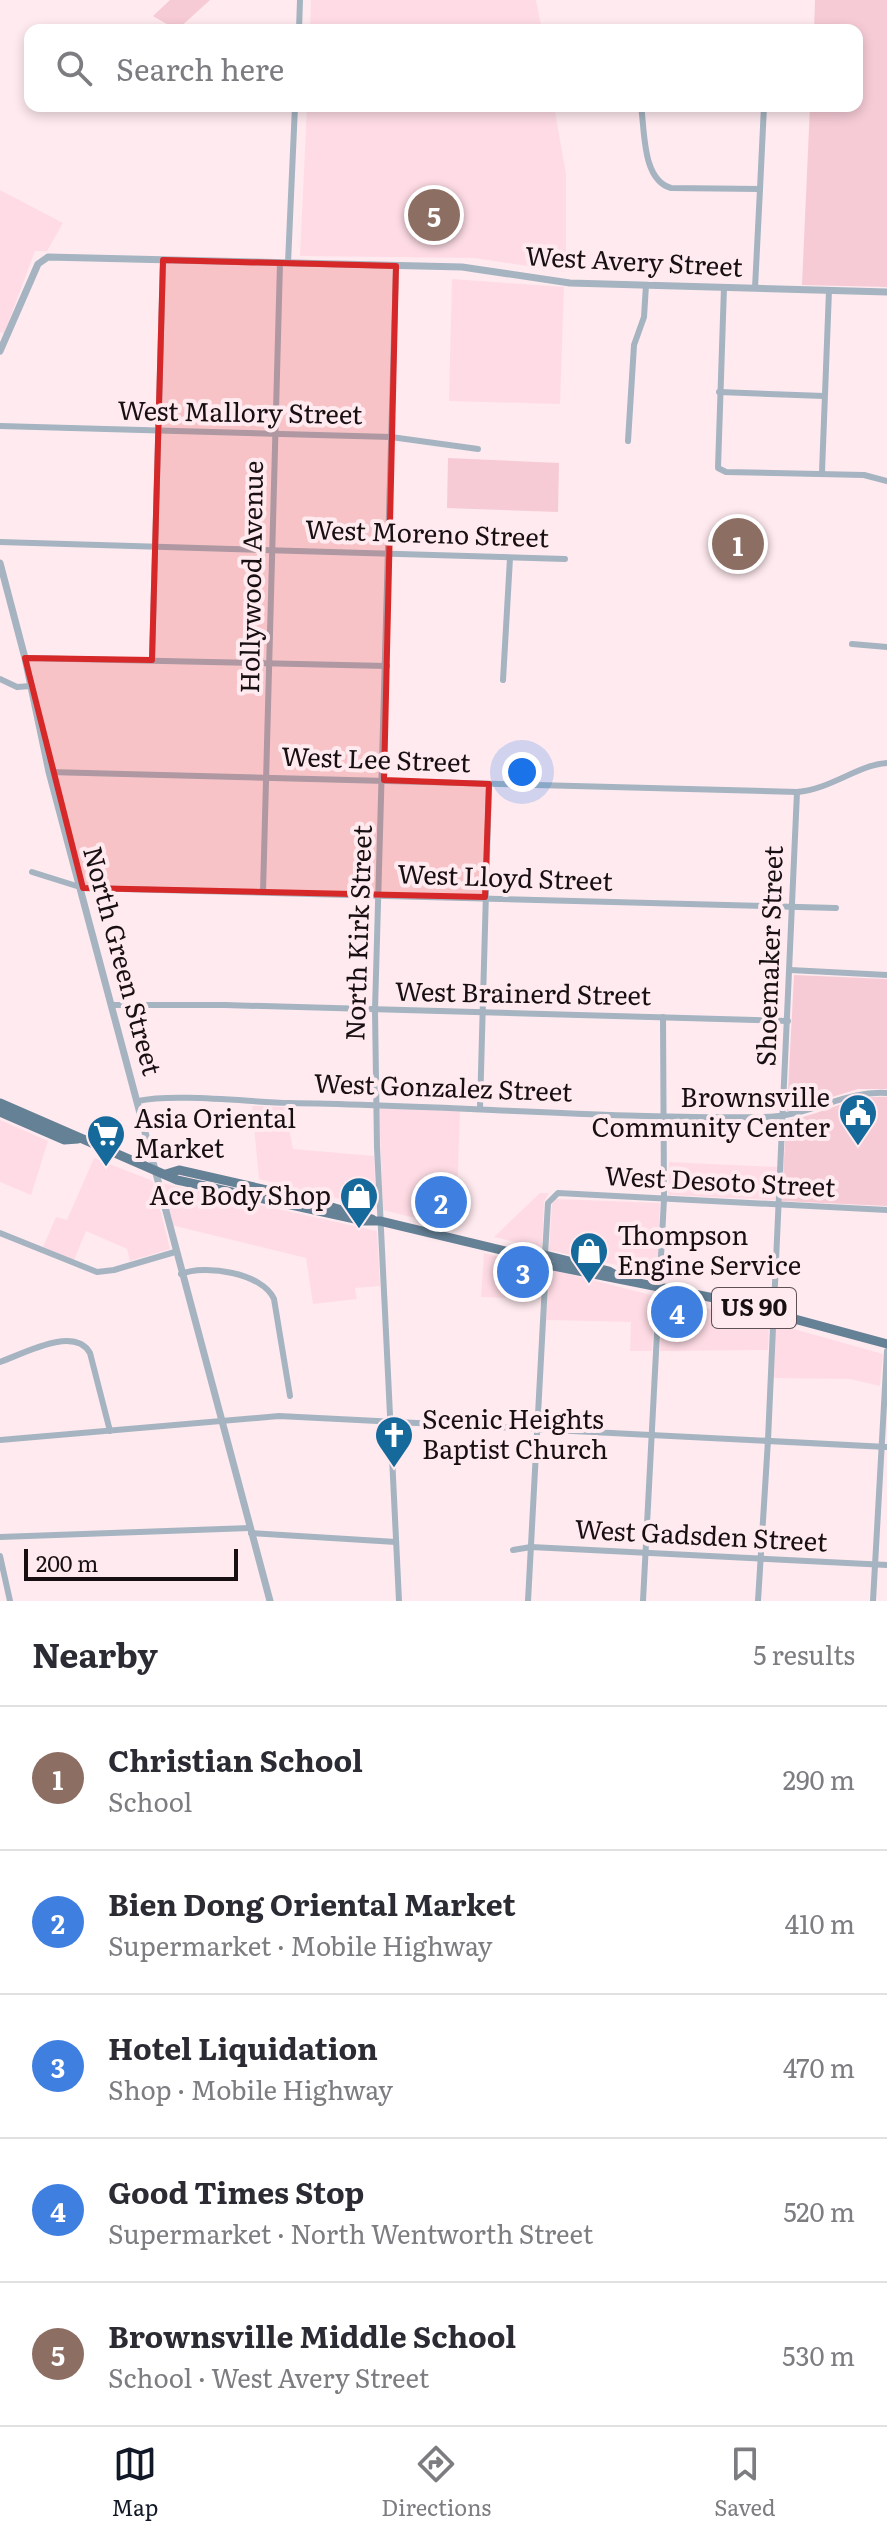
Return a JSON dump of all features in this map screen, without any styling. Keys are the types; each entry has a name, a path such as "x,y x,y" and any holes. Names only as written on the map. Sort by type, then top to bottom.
{"main road":[{"name":"US 90","path":"0,1103 68,1130 78,1139 166,1174 179,1170 298,1197 376,1220 542,1259 609,1271 619,1277 773,1312 887,1344"},
{"name":"US 90","path":"0,1112 64,1140 78,1139"}],"street":[{"path":"299,24 300,0"},
{"name":"Hollywood Avenue","path":"263,892 275,434 295,112"},
{"path":"642,112 651,172 658,182 671,188 760,189"},
{"path":"755,288 764,112"},
{"name":"West Avery Street","path":"0,351 38,264 44,258 462,267 570,283 887,292"},
{"path":"152,660 163,260"},
{"name":"North Kirk Street","path":"396,266 384,780 375,1010 376,1220 399,1601"},
{"path":"628,441 634,345 644,317 646,285"},
{"path":"724,287 718,468 726,472 864,475 887,481"},
{"path":"822,472 829,290"},
{"path":"719,392 824,396"},
{"name":"West Mallory Street","path":"0,426 391,437 478,449"},
{"name":"West Moreno Street","path":"0,542 565,559"},
{"path":"503,680 510,558"},
{"name":"North Green Street","path":"0,563 25,658 49,772 83,888 175,1252 270,1601"},
{"path":"852,644 887,647"},
{"path":"25,658 387,666"},
{"path":"0,679 17,687 31,686"},
{"name":"West Lee Street","path":"49,772 797,792 831,786 871,766 887,763"},
{"path":"480,1108 489,784"},
{"name":"Shoemaker Street","path":"758,1601 797,792"},
{"name":"West Lloyd Street","path":"32,872 83,888 836,908"},
{"path":"790,970 887,975"},
{"name":"West Brainerd Street","path":"114,1005 482,1011 788,1021"},
{"path":"643,1601 664,1199 663,1017"},
{"name":"West Gonzalez Street","path":"138,1101 376,1104 663,1117 783,1116 806,1113 859,1094 887,1093"},
{"name":"West Desoto Street","path":"542,1259 548,1203 552,1196 887,1210"},
{"path":"0,1233 97,1272 175,1252"},
{"path":"528,1601 542,1259"},
{"path":"181,1274 202,1269 256,1281 267,1287 274,1299 290,1396"},
{"path":"0,1362 69,1340 83,1344 90,1353 110,1431"},
{"path":"873,1601 887,1351"},
{"path":"0,1440 279,1416 884,1447"},
{"path":"0,1537 251,1531 396,1542"},
{"name":"West Gadsden Street","path":"513,1550 531,1547 887,1565"},
{"path":"0,1556 10,1601"}],"highlighted area":[{"path":"163,260 396,266 384,780 489,784 485,897 83,888 25,658 152,660"}],"shaded area":[{"path":"170,0 210,0 184,24 167,24 153,16"},
{"path":"311,0 536,0 541,24 310,24"},
{"path":"815,0 887,0 887,287 802,285 810,112 863,112 863,24 814,24"},
{"path":"307,112 555,112 566,174 566,272 475,258 300,256"},
{"path":"0,190 63,223 47,251 35,251 4,334 0,332"},
{"path":"452,279 564,287 560,404 449,401"},
{"path":"448,458 559,463 558,512 447,508"},
{"path":"794,975 887,979 887,1089 858,1089 787,1111"},
{"path":"887,1097 887,1206 782,1201 786,1120 861,1099"},
{"path":"252,1106 285,1107 293,1149 374,1156 376,1208 259,1179"},
{"path":"379,1108 460,1111 456,1228 383,1210"},
{"path":"0,1120 48,1141 31,1195 0,1182"},
{"path":"94,1158 153,1181 170,1249 130,1261 127,1249 86,1231 74,1260 43,1247 56,1217 67,1220"},
{"path":"669,1162 777,1167 775,1200 668,1195"},
{"path":"161,1183 377,1231 380,1286 355,1288 357,1299 313,1304 306,1258 171,1225"},
{"path":"540,1193 549,1193 544,1202 542,1248 494,1237"},
{"path":"555,1199 660,1203 657,1274 549,1250"},
{"path":"484,1253 541,1268 540,1299 481,1297"},
{"path":"549,1269 655,1296 652,1351 630,1351 631,1322 546,1320"},
{"path":"663,1298 769,1323 768,1350 660,1351"},
{"path":"776,1324 883,1354 880,1386 850,1379 774,1378"}],"place":[{"name":"Brownsville Middle School","path":"434,215"},
{"name":"Christian School","path":"738,544"},
{"name":"Brownsville Community Center","path":"858,1147"},
{"name":"Asia Oriental Market","path":"106,1168"},
{"name":"Bien Dong Oriental Market","path":"441,1202"},
{"name":"Ace Body Shop","path":"359,1230"},
{"name":"Hotel Liquidation","path":"523,1272"},
{"name":"Thompson Engine Service","path":"589,1285"},
{"name":"Good Times Stop","path":"677,1312"},
{"name":"Scenic Heights Baptist Church","path":"394,1469"}]}
